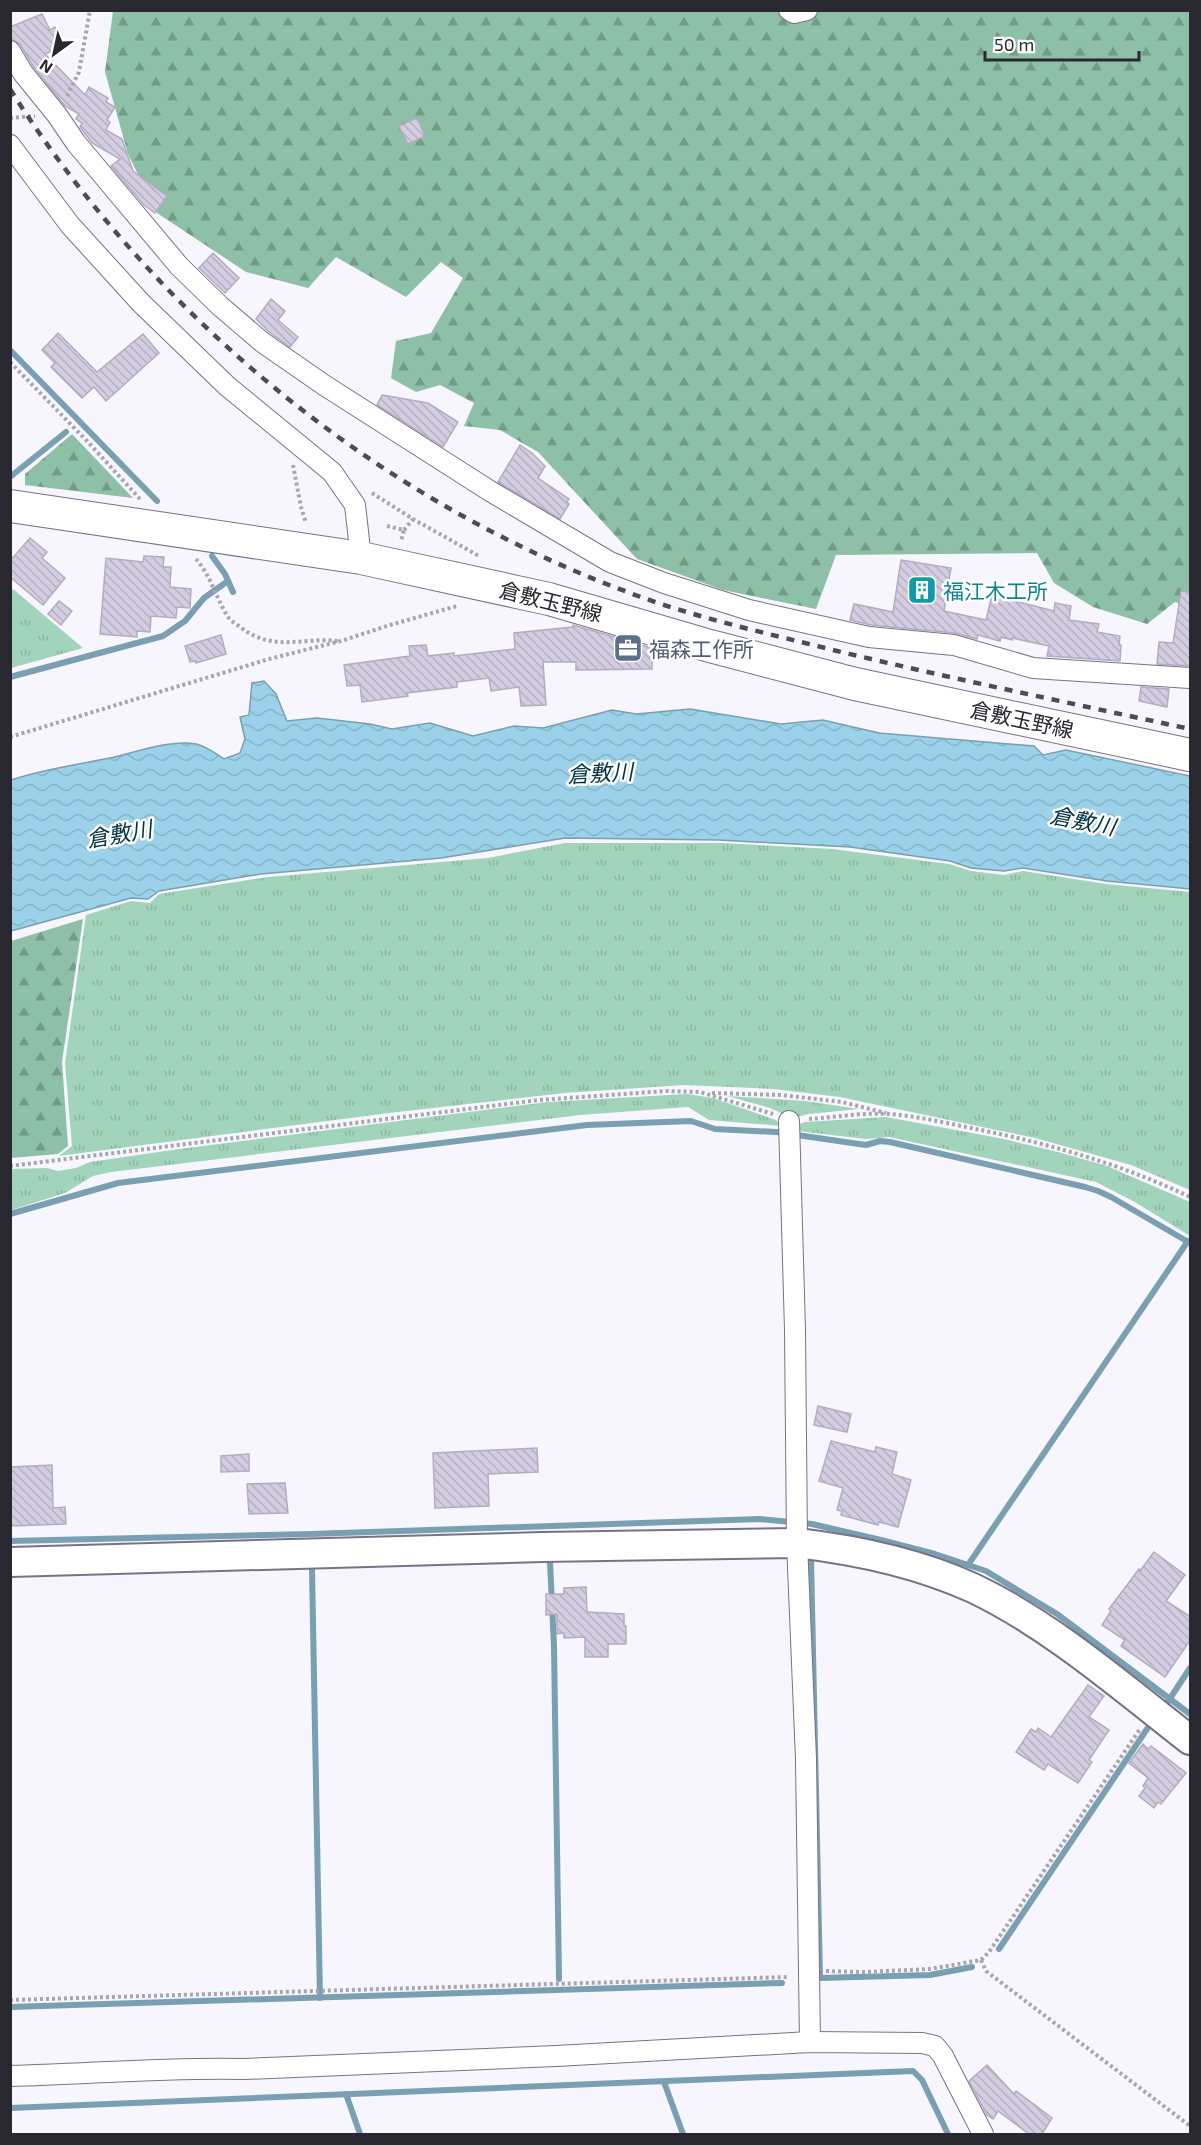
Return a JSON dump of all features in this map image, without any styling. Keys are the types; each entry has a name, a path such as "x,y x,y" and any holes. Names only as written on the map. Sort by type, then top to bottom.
{"main road":[{"name":"倉敷玉野線","path":"10,506 361,558 549,598 710,646 855,684 1191,755"}],"street":[{"path":"789,10 794,13 807,10"},
{"path":"10,51 23,73 76,143 179,266 220,306 262,342 324,385 490,491 610,562 664,583 749,610 869,637 954,645 1032,668 1191,678"},
{"path":"10,145 70,225 141,303 227,386 332,472 355,505 361,558"},
{"path":"789,1130 795,1330 797,1529 816,1973 810,2043"},
{"path":"10,1562 542,1546 797,1529 933,1573 973,1588 1000,1602 1051,1634 1191,1740"},
{"path":"10,2076 103,2074 203,2068 245,2069 810,2043 922,2043 935,2046 943,2056 983,2134"}],"path":[{"path":"57,115 79,72 90,10"},
{"path":"10,362 167,528"},
{"path":"287,435 306,523"},
{"path":"332,472 352,481 413,519 480,556"},
{"path":"400,544 404,530 413,519"},
{"path":"387,526 404,530"},
{"path":"212,585 230,620 255,638 287,643 321,639 341,641"},
{"path":"10,736 269,659 341,641 462,605"},
{"path":"10,1166 539,1100 666,1091 781,1095 842,1102 889,1114"},
{"path":"708,1094 771,1113 789,1130 872,1114 889,1114 964,1126 1063,1148 1122,1168 1191,1197"},
{"path":"10,2000 863,1972 930,1969 981,1960 996,1942 1152,1711"},
{"path":"981,1960 986,1971 1191,2126"}],"green space":[{"path":"113,11 1190,11 1190,607 1175,602 1147,624 1093,607 1054,583 1037,553 836,555 816,609 723,590 637,559 538,452 500,430 464,426 474,403 440,385 416,392 391,378 396,341 431,333 463,278 441,262 406,297 336,257 308,288 246,272 157,213 128,154 105,72"},
{"path":"72,434 133,498 25,485 25,474"},
{"path":"13,589 83,648 11,668 10,594"},
{"path":"565,843 722,843 832,849 949,864 971,871 1004,875 1023,871 1106,884 1190,892 1190,1190 1131,1165 1035,1138 840,1097 773,1089 684,1085 564,1093 389,1113 59,1156 72,1146 65,1063 86,915 131,901 150,903 159,894 268,877 488,858"},
{"path":"83,919 62,1062 68,1146 58,1154 11,1158 11,941"},
{"path":"687,1094 713,1098 776,1120 782,1126 709,1120 688,1107 580,1115 111,1172 93,1176 65,1193 11,1210 10,1169 47,1168 58,1171 76,1168 90,1162 179,1149 548,1102"},
{"path":"727,1096 805,1101 859,1109 792,1118 770,1108"},
{"path":"886,1117 1004,1139 1107,1166 1190,1202 1190,1236 1133,1201 1096,1182 889,1137 866,1139 797,1131 798,1125 805,1122"}],"water":[{"name":"倉敷川","path":"264,681 276,694 287,721 317,718 392,729 430,723 473,736 514,726 543,728 612,710 636,714 690,709 781,724 823,720 879,733 1034,746 1043,755 1066,750 1190,776 1190,889 1107,881 1023,868 1004,871 971,868 950,861 850,847 719,840 565,838 441,858 261,874 159,891 148,899 131,898 11,931 11,780 47,770 175,743 200,745 224,759 240,753 245,739 240,717 249,715 252,683"}],"building":[{"path":"42,14 50,30 55,27 64,46 45,54 85,95 89,87 108,98 106,102 115,107 107,120 110,122 106,130 122,139 133,171 167,196 155,213 144,205 111,166 120,159 92,143 80,127 82,123 76,119 79,114 65,106 33,66 20,44 12,40 10,27"},
{"path":"417,118 425,136 408,144 399,126"},
{"path":"213,253 239,278 225,293 199,268"},
{"path":"271,299 285,311 278,320 298,337 290,347 256,319"},
{"path":"58,333 97,372 143,334 159,353 106,401 94,387 82,398 51,367 55,363 42,350"},
{"path":"382,395 428,403 458,422 443,447 377,405"},
{"path":"520,445 545,466 538,478 569,499 567,502 569,504 560,519 498,482"},
{"path":"30,538 47,552 42,558 65,578 43,605 10,577 10,561"},
{"path":"144,556 164,557 163,567 171,567 170,587 191,589 190,608 177,607 176,618 151,616 150,632 137,631 137,637 100,634 106,558 143,562"},
{"path":"901,560 951,568 944,611 986,620 992,595 1054,611 1055,603 1071,606 1069,620 1099,624 1097,632 1120,636 1120,661 1047,656 1049,646 1012,638 1012,640 1001,637 1000,641 978,635 977,639 955,633 871,625 850,620 854,604 893,612"},
{"path":"1181,591 1191,592 1191,666 1157,664 1159,642 1173,643"},
{"path":"59,601 72,611 61,625 48,614"},
{"path":"573,625 628,641 628,644 652,648 652,669 576,670 576,662 543,662 546,705 521,706 519,687 491,691 489,678 457,682 457,687 407,693 408,696 362,702 360,685 347,686 344,665 410,656 409,646 426,645 428,656 454,653 454,656 515,649 514,633 573,627"},
{"path":"221,635 226,654 196,663 196,661 190,662 185,646"},
{"path":"1141,687 1169,689 1167,707 1139,701"},
{"path":"818,1406 851,1414 847,1432 814,1425"},
{"path":"831,1441 875,1452 876,1447 897,1452 892,1474 911,1480 898,1527 879,1522 878,1525 841,1515 842,1511 837,1510 843,1488 819,1481"},
{"path":"537,1448 538,1472 488,1474 489,1506 435,1508 433,1453"},
{"path":"249,1454 249,1471 221,1472 221,1456"},
{"path":"52,1465 53,1508 65,1507 66,1524 11,1526 11,1467"},
{"path":"285,1483 288,1513 249,1514 247,1484"},
{"path":"1154,1552 1185,1575 1166,1601 1191,1617 1191,1639 1165,1677 1121,1646 1125,1640 1102,1625 1111,1611 1109,1609"},
{"path":"586,1587 587,1612 624,1614 626,1644 608,1644 608,1657 585,1657 585,1637 564,1638 564,1633 557,1634 557,1614 546,1615 546,1594 564,1594 564,1588"},
{"path":"1088,1685 1104,1696 1089,1717 1109,1730 1089,1760 1092,1762 1078,1783 1048,1764 1044,1770 1016,1752 1031,1729 1036,1732 1038,1728 1051,1737"},
{"path":"1143,1744 1148,1749 1151,1746 1186,1773 1161,1804 1158,1802 1154,1808 1139,1796 1148,1778 1129,1763"},
{"path":"987,2065 1014,2094 1016,2091 1052,2118 1042,2134 1029,2134 998,2111 993,2119 987,2115 969,2081"}],"waterway":[{"path":"10,350 157,501"},
{"path":"10,477 66,432"},
{"path":"212,556 225,574 233,592"},
{"path":"10,677 163,636 185,621 204,598 228,581"},
{"path":"10,1214 118,1183 587,1125 691,1121 715,1129 776,1132 866,1145 880,1141 890,1142 1085,1187 1111,1197 1190,1243"},
{"path":"968,1565 1188,1241"},
{"path":"10,1541 311,1534 760,1519 812,1524 935,1554 986,1571 1057,1614 1190,1714"},
{"path":"811,1558 820,1978 930,1975 972,1967"},
{"path":"550,1562 554,1646 559,1979"},
{"path":"312,1569 320,1998"},
{"path":"1167,1703 1190,1668"},
{"path":"999,1949 1147,1729"},
{"path":"10,2007 782,1983"},
{"path":"10,2108 913,2071 922,2080 948,2134"},
{"path":"664,2082 683,2134"},
{"path":"346,2094 360,2134"}],"railway":[{"path":"10,89 69,174 134,253 206,327 284,395 366,457 454,511 546,558 641,597 687,612 874,660 1190,729"}],"place":[{"name":"福江木工所","path":"922,590"},
{"name":"福森工作所","path":"628,648"}]}
